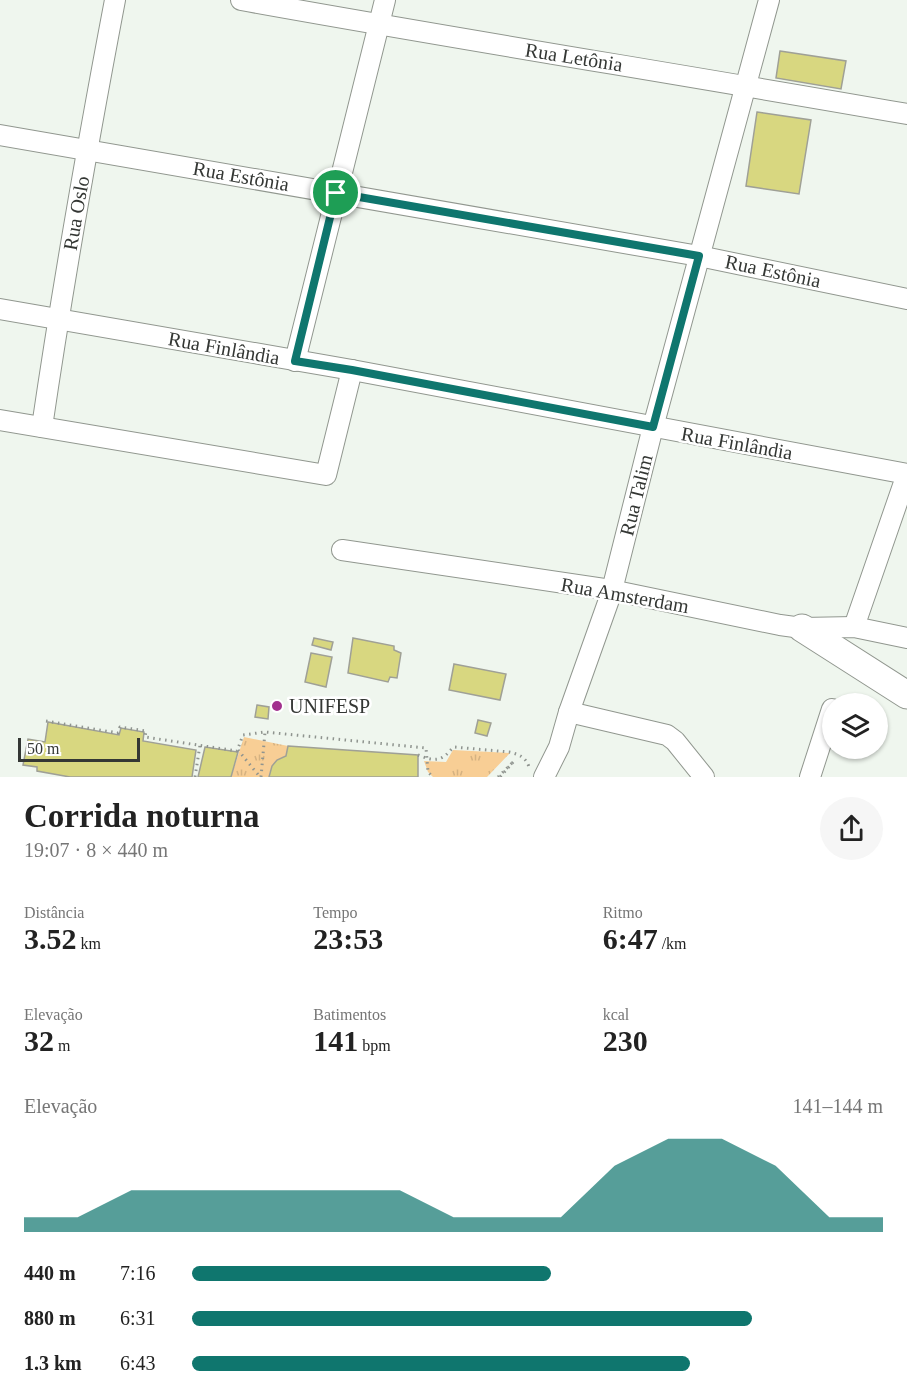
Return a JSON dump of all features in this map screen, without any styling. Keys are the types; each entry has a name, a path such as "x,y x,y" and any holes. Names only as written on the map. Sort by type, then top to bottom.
{"main road":[{"path":"802,628 907,695"}],"street":[{"name":"Rua Oslo","path":"42,427 87,149 115,0"},
{"name":"Rua Letônia","path":"241,0 907,114"},
{"path":"295,361 385,0"},
{"name":"Rua Talim","path":"537,773 559,747 611,590 769,0"},
{"name":"Rua Estônia","path":"0,135 699,256 907,299"},
{"name":"Rua Finlândia","path":"0,309 352,370 907,474"},
{"path":"0,420 326,474 352,370"},
{"path":"854,627 907,474"},
{"name":"Rua Amsterdam","path":"342,550 611,590 780,625 802,628 854,627 907,638"},
{"path":"569,712 667,735 675,741 704,777"},
{"path":"810,777 822,741"}],"path":[{"path":"46,721 118,733 120,727 146,731 145,737 237,750 260,777"},
{"path":"237,750 243,735 265,732 426,748 428,772 433,777"},
{"path":"260,777 265,732"},
{"path":"195,777 200,745"},
{"path":"418,755 427,759 443,757 454,747 509,752 523,758 537,773"},
{"path":"499,777 514,761 499,777"}],"green space":[{"path":"244,737 288,746 286,756 274,764 269,777 231,777"},
{"path":"453,750 510,753 487,777 433,777 428,772 424,761 446,762"}],"building":[{"path":"780,51 846,61 841,89 776,78"},
{"path":"757,112 811,120 799,194 746,186"},
{"path":"314,638 333,642 331,650 312,645"},
{"path":"353,638 394,646 394,650 401,653 397,678 390,677 388,682 348,673"},
{"path":"311,653 332,657 326,687 305,682"},
{"path":"454,664 506,674 500,700 449,690"},
{"path":"257,705 269,707 268,719 255,717"},
{"path":"478,720 491,723 487,736 475,733"},
{"path":"48,722 119,735 121,728 144,732 143,741 196,750 192,777 70,777 37,771 37,767 23,765 28,739 45,742"},
{"path":"288,746 418,755 418,777 269,777 272,766 277,760 286,756"},
{"path":"205,747 238,752 231,777 198,777"}],"place":[{"name":"UNIFESP","path":"277,706"}],"route":[{"path":"336,193 699,256 653,427 295,361 336,193"}]}
